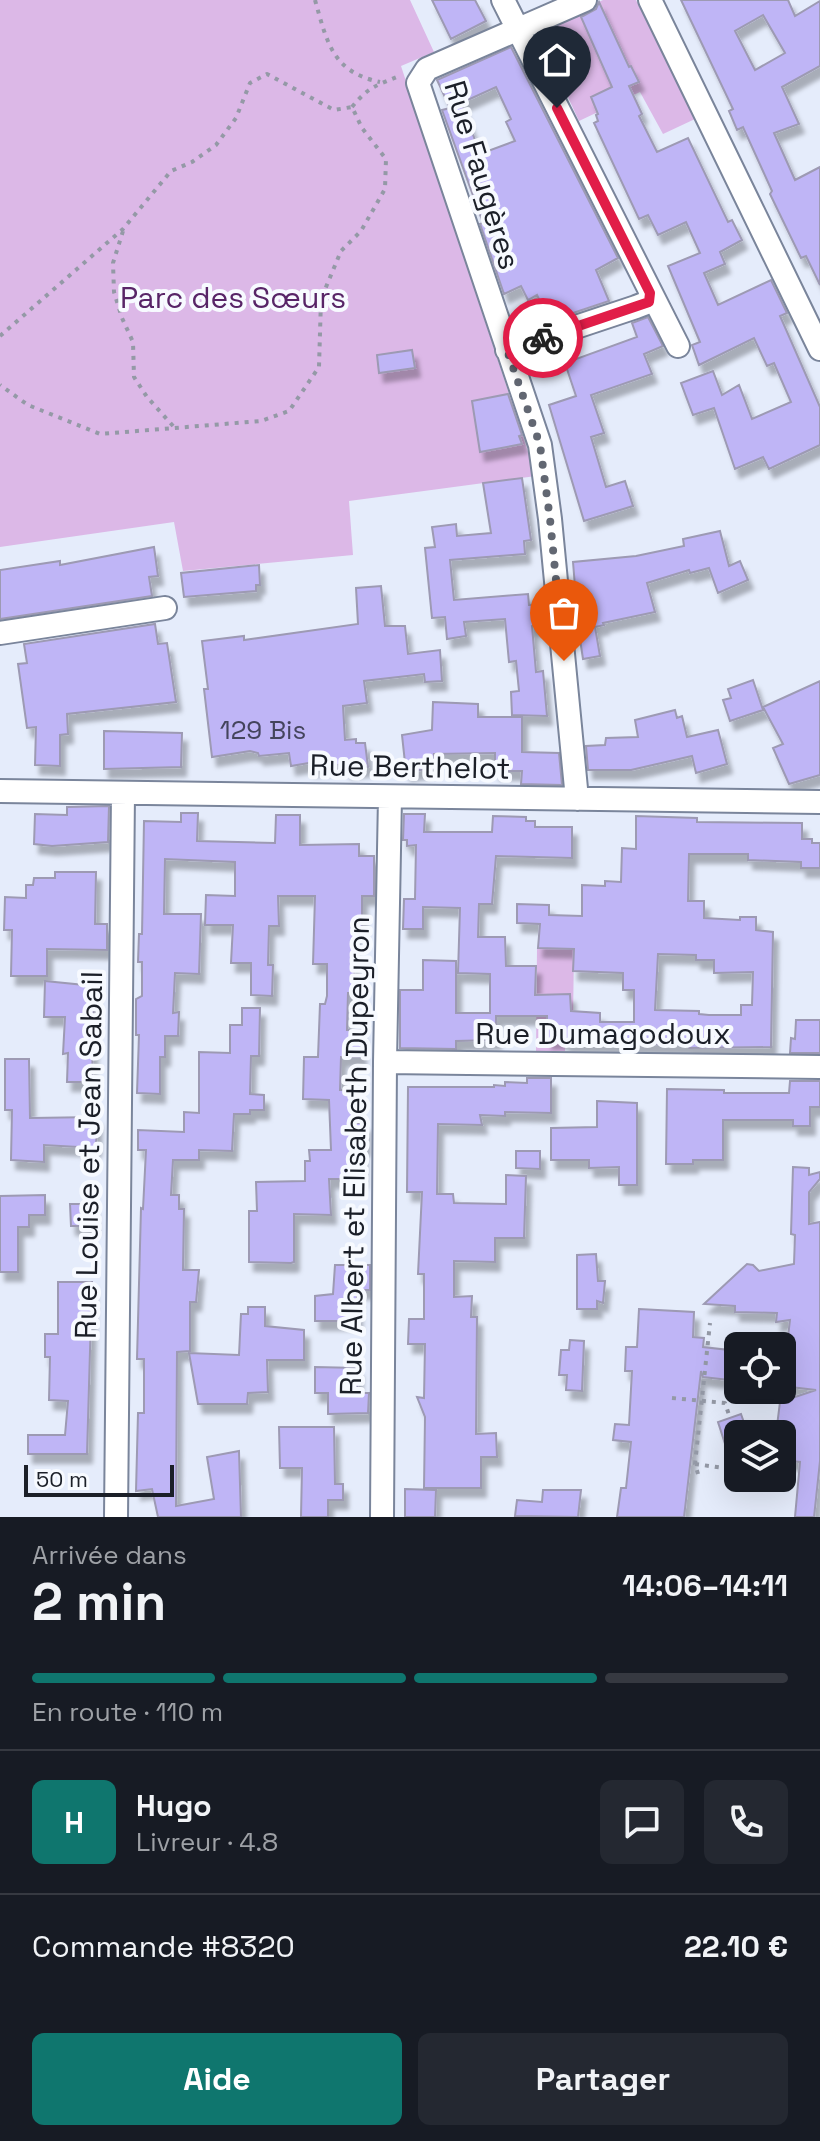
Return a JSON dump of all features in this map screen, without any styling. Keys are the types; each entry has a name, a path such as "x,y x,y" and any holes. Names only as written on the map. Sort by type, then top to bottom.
{"street":[{"path":"503,0 678,346"},
{"name":"Rue Faugères","path":"577,799 540,445 419,91 421,75 427,69 585,0"},
{"path":"650,0 820,349"},
{"path":"507,350 649,302 650,293"},
{"path":"0,633 165,608"},
{"name":"Rue Berthelot","path":"0,791 820,802"},
{"name":"Rue Louise et Jean Sabail","path":"116,1517 123,793"},
{"name":"Rue Albert et Elisabeth Dupeyron","path":"382,1517 390,797"},
{"name":"Rue Dumagodoux","path":"385,1062 820,1067"}],"path":[{"path":"315,0 331,51 353,74 380,82"},
{"path":"0,336 123,229 171,171 192,162 216,145 236,118 250,83 267,74 334,110 352,107 364,93 380,82 404,74 421,75"},
{"path":"0,385 28,405 100,434 261,421 289,411 319,367 321,299 341,251 361,231 385,189 386,159 362,128 352,107"},
{"path":"123,229 113,263 114,292 133,342 134,377 175,428"},
{"path":"698,1474 695,1464 710,1323"},
{"path":"672,1398 725,1403 730,1418"},
{"path":"695,1464 724,1468"}],"green space":[{"name":"Parc des Sœurs","path":"0,0 410,0 434,52 401,66 536,476 349,501 353,555 183,571 174,522 0,547"},
{"path":"603,0 636,0 695,119 663,134 640,92 579,121 542,41 548,25"},
{"path":"537,948 574,949 573,1020 566,1020 565,1051 536,1051"}],"building":[{"path":"432,0 475,0 486,21 451,39"},
{"path":"681,0 788,0 795,16 820,1 820,66 782,87 799,124 774,133 795,180 820,167 820,285 806,256 801,258 770,194 772,191 743,127 737,130 729,111 733,109","holes":["763,15 785,53 755,70 735,31"]},
{"path":"599,2 639,82 629,86 642,114 639,116 657,152 688,138 728,222 732,220 742,240 720,252 725,264 704,273 718,305 771,280 787,313 780,316 820,407 820,445 769,469 763,457 735,469 714,408 693,415 681,383 713,371 722,395 739,385 752,419 791,402 774,363 767,366 754,338 699,365 692,345 700,342 668,266 700,253 686,222 658,235 648,215 639,219 594,123 598,121 598,114 591,97 612,87 581,17 596,9"},
{"path":"511,47 618,258 596,270 609,301 570,314 569,311 549,320 537,295 528,300 521,286 504,294 480,224 483,223 442,110 450,108 437,80","holes":["496,87 511,119 506,122 515,141 480,154 462,104 450,108"]},
{"path":"648,317 663,346 644,354 652,374 591,395 604,433 591,437 606,487 625,481 633,506 584,521 549,405 576,396 565,363 637,337 632,323"},
{"path":"412,350 415,368 379,373 377,355"},
{"path":"508,394 522,435 519,436 522,444 480,452 472,401"},
{"path":"522,478 531,540 524,541 525,554 450,560 454,600 528,594 529,605 537,605 539,625 532,626 536,672 543,671 547,716 512,715 511,692 519,691 516,661 509,662 505,619 464,622 466,636 447,639 445,617 432,618 425,548 435,547 432,527 456,524 457,536 491,533 483,483"},
{"path":"720,531 729,566 740,561 748,580 718,593 709,568 690,573 689,570 647,583 655,612 595,627 600,656 583,659 574,599 573,562 636,556 684,546 683,539"},
{"path":"154,547 158,576 149,577 152,596 0,619 0,570 60,561 60,565"},
{"path":"259,565 260,585 256,585 256,591 184,597 181,573"},
{"path":"381,586 385,626 405,626 408,654 440,650 442,681 425,682 424,674 364,681 367,703 343,706 345,740 356,739 356,743 365,743 368,767 346,770 345,764 309,768 309,763 291,766 289,753 259,756 250,751 212,757 202,641 244,636 244,640 358,624 356,588"},
{"path":"155,624 158,644 167,643 176,702 67,714 68,734 60,735 60,766 35,765 36,727 27,728 18,664 27,663 24,644"},
{"path":"753,680 763,710 730,721 723,700 731,698 728,689"},
{"path":"820,681 820,775 789,784 773,748 783,744 763,707"},
{"path":"433,702 478,704 478,717 522,717 522,752 559,753 562,785 521,784 522,771 495,771 495,753 434,754 435,768 406,772 402,735 432,730"},
{"path":"675,710 677,718 682,716 687,737 718,730 727,764 696,773 692,756 631,770 588,770 586,746 605,745 606,738 638,737 635,720"},
{"path":"104,731 182,733 181,767 104,769"},
{"path":"109,806 108,842 52,846 34,844 35,814 67,815 67,807"},
{"path":"181,813 198,813 197,841 275,843 276,815 300,815 300,845 359,844 359,856 374,856 374,896 362,896 362,927 355,927 354,993 348,993 347,1030 361,1030 361,1057 341,1057 340,1090 357,1090 356,1123 365,1123 362,1179 329,1179 331,1215 294,1214 294,1262 291,1263 249,1262 249,1211 257,1211 256,1182 305,1181 305,1161 310,1161 309,1150 331,1150 329,1100 303,1099 304,1057 318,1057 320,1004 325,1004 327,996 327,964 313,964 315,896 278,896 279,926 269,926 268,965 273,965 272,996 251,995 251,963 231,963 233,925 205,925 206,895 235,896 235,862 165,859 164,914 201,914 199,974 175,973 173,1013 179,1012 178,1036 165,1036 165,1057 160,1057 160,1094 137,1093 139,1035 136,1035 136,999 142,996 142,962 138,962 139,934 142,934 144,821 181,822"},
{"path":"404,814 425,814 424,832 492,832 493,816 526,817 526,821 535,821 535,827 572,827 572,858 496,856 492,904 479,904 478,937 505,937 506,966 536,966 535,995 570,994 571,1011 600,1013 600,1022 634,1022 634,990 623,990 623,973 573,971 574,949 538,948 540,924 517,923 517,904 549,905 549,915 582,916 582,885 605,886 605,881 621,882 622,848 636,849 636,816 697,818 697,822 802,823 802,839 820,843 820,868 801,868 801,862 748,860 748,854 689,854 688,901 704,901 704,918 740,920 740,917 756,917 756,930 773,932 771,1047 689,1048 688,1045 565,1043 565,1040 547,1040 547,1016 496,1016 496,1040 456,1041 456,1049 400,1048 400,990 423,990 423,960 456,961 456,1013 490,1013 490,974 458,973 460,908 423,907 423,929 403,929 404,899 415,899 416,845 407,846 407,840 403,840","holes":["658,954 696,955 696,960 714,960 714,973 753,972 752,1005 741,1005 741,1015 655,1010"]},
{"path":"55,872 96,872 95,924 107,924 107,950 47,949 47,976 11,976 12,930 4,930 5,897 26,898 26,885 33,885 34,878 55,878"},
{"path":"45,981 94,986 92,1082 67,1082 68,1053 63,1054 65,1017 44,1017"},
{"path":"242,1008 260,1008 259,1056 251,1056 250,1094 264,1095 264,1110 234,1114 232,1151 199,1150 199,1160 173,1160 171,1195 179,1195 179,1209 184,1209 183,1270 199,1270 196,1302 190,1302 190,1351 177,1352 176,1506 214,1499 207,1457 239,1451 241,1517 158,1517 152,1489 136,1491 138,1413 144,1413 144,1359 137,1359 141,1208 146,1150 138,1150 138,1130 184,1132 184,1112 199,1113 199,1052 230,1053 230,1025 242,1025"},
{"path":"796,1020 820,1020 820,1053 790,1053 791,1038 795,1039"},
{"path":"5,1059 29,1059 30,1118 97,1117 96,1148 44,1145 44,1162 11,1160 12,1110 5,1110"},
{"path":"527,1078 551,1078 551,1113 505,1112 505,1116 480,1115 482,1125 438,1124 437,1194 453,1194 454,1203 506,1204 506,1175 526,1176 524,1238 495,1238 495,1262 454,1261 454,1297 472,1296 471,1317 477,1317 476,1434 496,1433 497,1457 481,1457 481,1488 424,1488 425,1417 417,1397 424,1398 425,1344 408,1344 409,1319 424,1319 424,1274 418,1274 422,1192 407,1192 408,1087 494,1087 505,1086 505,1082 527,1083"},
{"path":"790,1081 820,1081 820,1107 810,1107 810,1126 793,1126 793,1120 723,1120 723,1160 666,1164 667,1089 789,1093"},
{"path":"597,1101 637,1103 637,1185 619,1185 619,1167 589,1168 589,1160 551,1160 551,1128 597,1127"},
{"path":"516,1151 540,1151 540,1169 516,1168"},
{"path":"793,1167 809,1168 809,1175 820,1172 820,1179 809,1192 809,1224 820,1222 820,1461 814,1517 795,1517 800,1462 796,1462 796,1420 778,1420 780,1404 796,1404 796,1397 816,1390 796,1388 796,1332 789,1332 790,1320 776,1322 777,1313 735,1312 735,1306 704,1304 747,1264 759,1271 794,1264 795,1235 791,1234"},
{"path":"45,1195 45,1215 29,1215 29,1227 18,1227 18,1272 0,1272 0,1196"},
{"path":"70,1204 93,1204 94,1226 71,1226"},
{"path":"596,1254 598,1281 605,1281 603,1303 597,1301 597,1309 577,1309 577,1255"},
{"path":"335,1265 370,1265 370,1290 357,1290 357,1321 315,1321 315,1296 333,1294"},
{"path":"58,1282 92,1282 87,1454 28,1454 28,1435 65,1435 68,1401 49,1400 50,1357 45,1357 45,1334 58,1334"},
{"path":"248,1307 265,1307 265,1326 304,1330 304,1360 267,1360 268,1392 248,1393 247,1404 198,1404 189,1353 239,1355 241,1314 248,1314"},
{"path":"639,1309 694,1312 693,1337 704,1338 703,1347 724,1349 724,1379 703,1377 701,1371 684,1517 617,1517 621,1488 626,1488 631,1442 613,1440 615,1424 629,1425 632,1371 625,1371 626,1347 637,1347"},
{"path":"570,1340 584,1341 582,1391 566,1390 567,1375 559,1375 561,1350 569,1350"},
{"path":"315,1367 358,1368 357,1393 369,1393 368,1413 328,1414 328,1393 315,1393"},
{"path":"741,1414 743,1420 724,1420 724,1441 718,1422"},
{"path":"279,1427 334,1427 335,1484 343,1484 343,1500 328,1500 328,1517 301,1517 302,1468 280,1468"},
{"path":"405,1489 436,1490 435,1517 405,1517"},
{"path":"543,1490 581,1490 578,1517 515,1516 517,1500 542,1502"}],"way so far":[{"path":"543,338 507,350 540,445 564,661"}],"route":[{"path":"543,338 649,302 650,293 557,108"}]}
